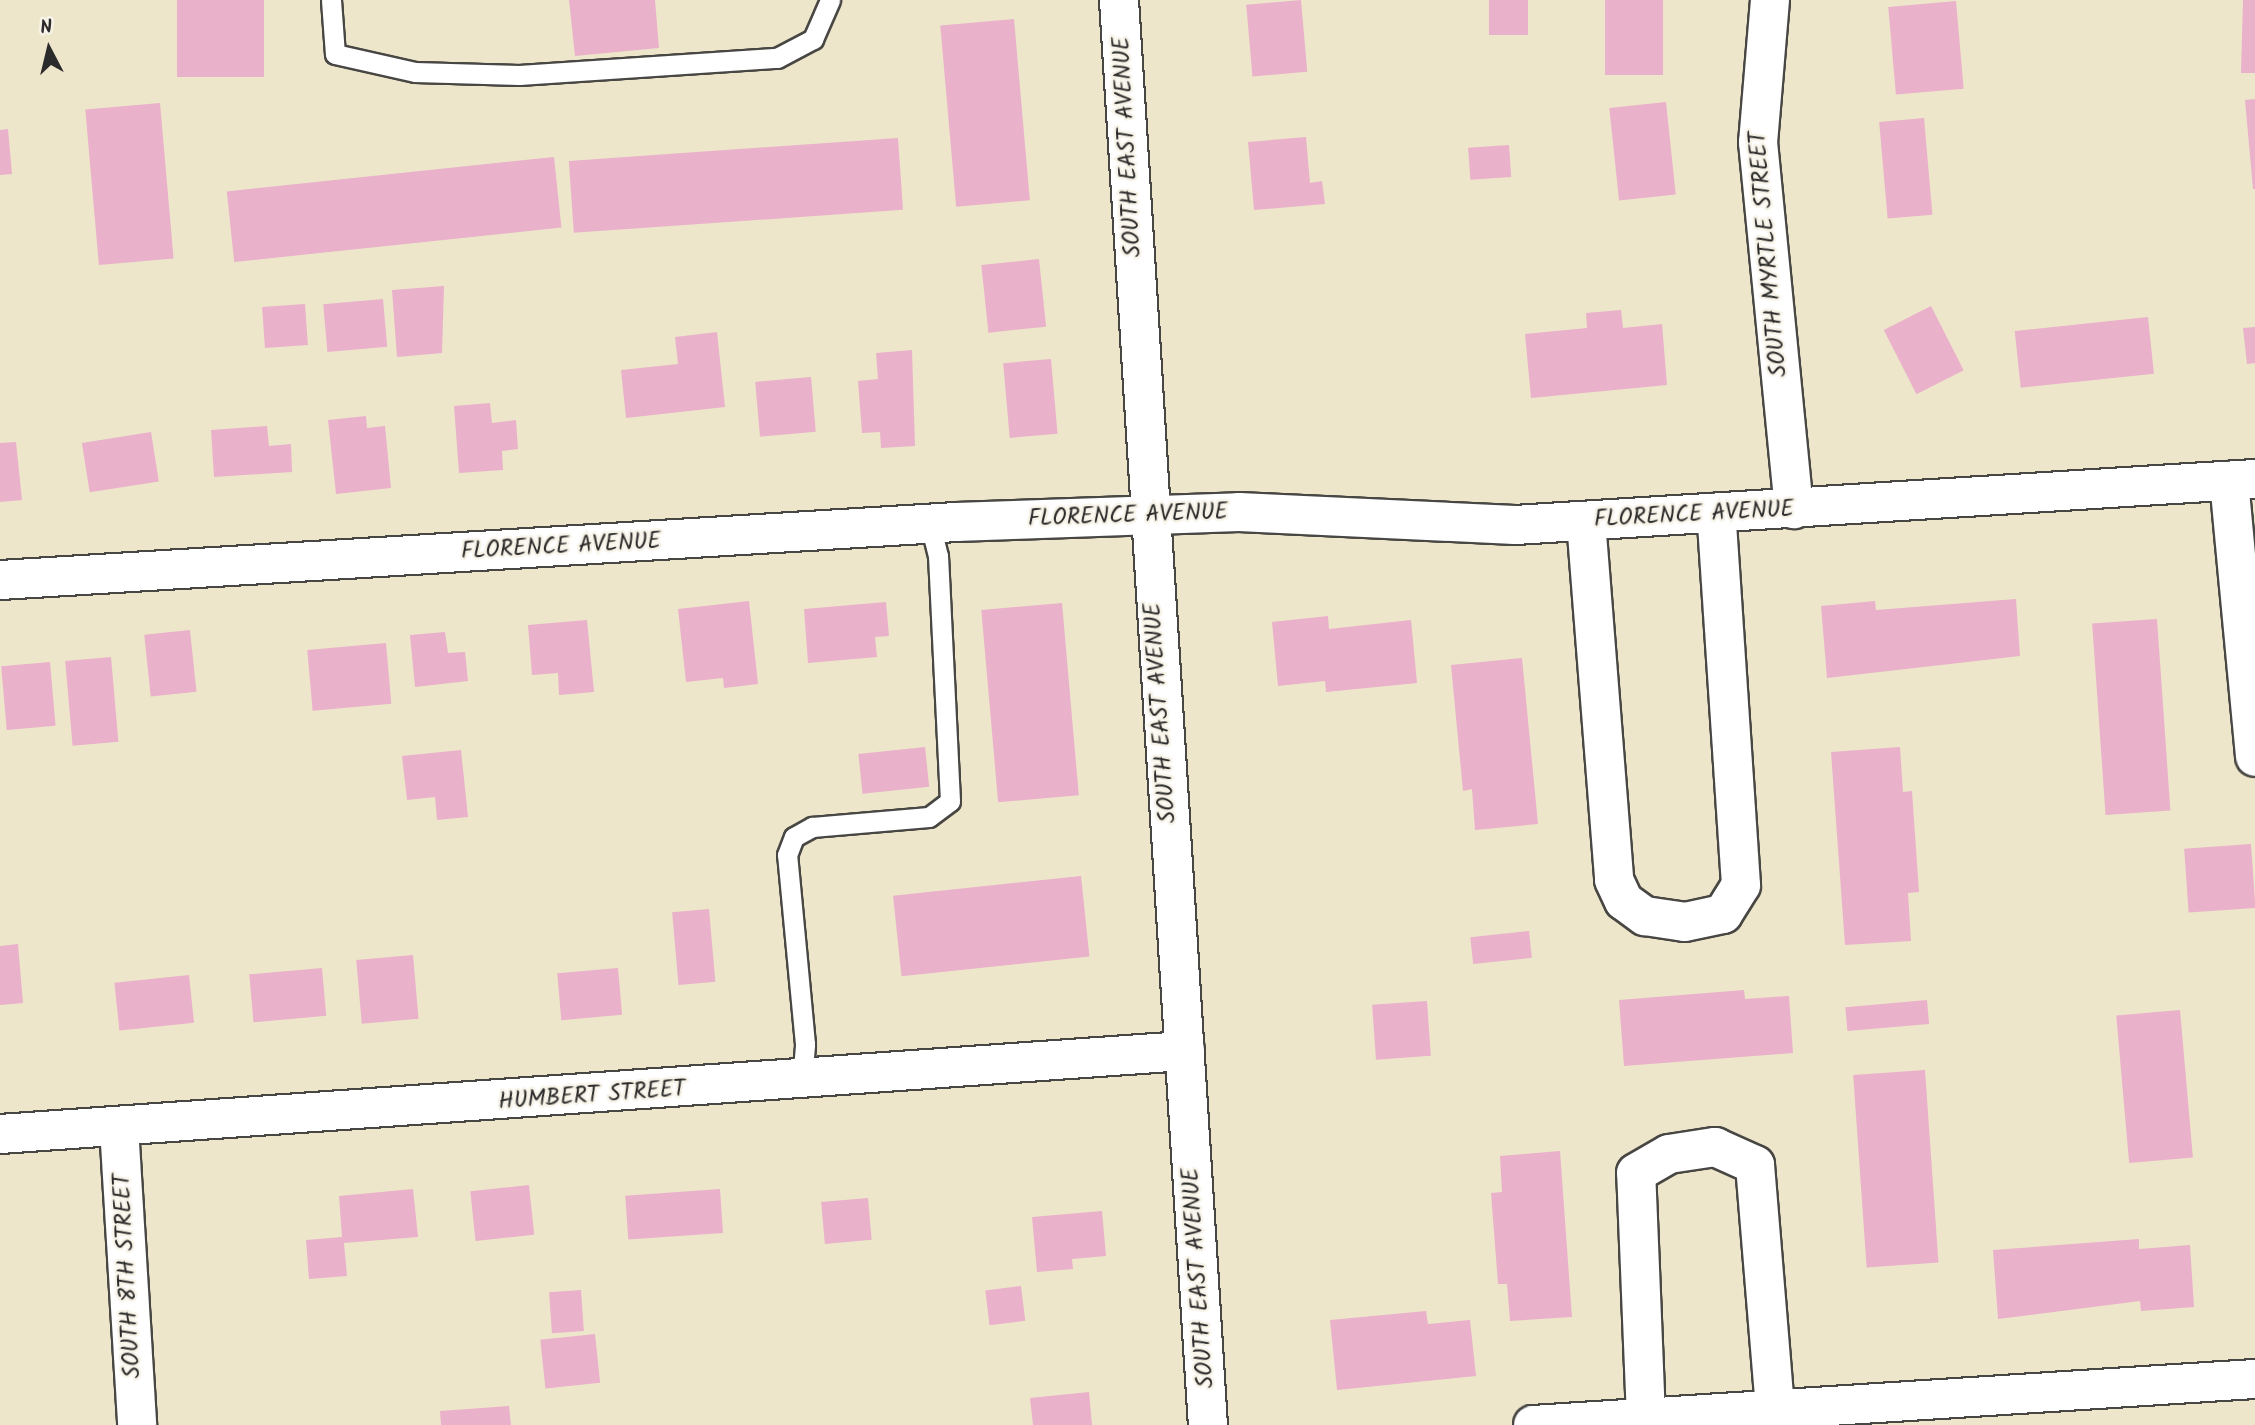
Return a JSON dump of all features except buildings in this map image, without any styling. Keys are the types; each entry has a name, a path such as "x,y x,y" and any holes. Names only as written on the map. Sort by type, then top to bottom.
{"street":[{"name":"SOUTH EAST AVENUE","path":"1119,0 1208,1425"},
{"name":"SOUTH MYRTLE STREET","path":"1770,0 1758,142 1794,509"},
{"name":"FLORENCE AVENUE","path":"0,580 930,524 1239,512 1461,525 1586,521 2242,480"},
{"path":"2242,480 2255,757"},
{"path":"1586,521 1614,880 1624,901 1645,916 1685,922 1723,914 1741,885 1716,513"},
{"name":"HUMBERT STREET","path":"0,1134 802,1080 1185,1051"},
{"name":"SOUTH 8TH STREET","path":"119,1127 137,1425"},
{"path":"1646,1418 1636,1173 1669,1154 1715,1147 1755,1164 1774,1409"},
{"path":"1533,1425 2255,1379"}],"lane":[{"path":"331,0 335,54 415,72 519,75 777,58 813,39 830,0"},
{"path":"802,1080 805,1044 787,855 794,837 812,827 929,817 950,801 938,556 930,524"}]}
